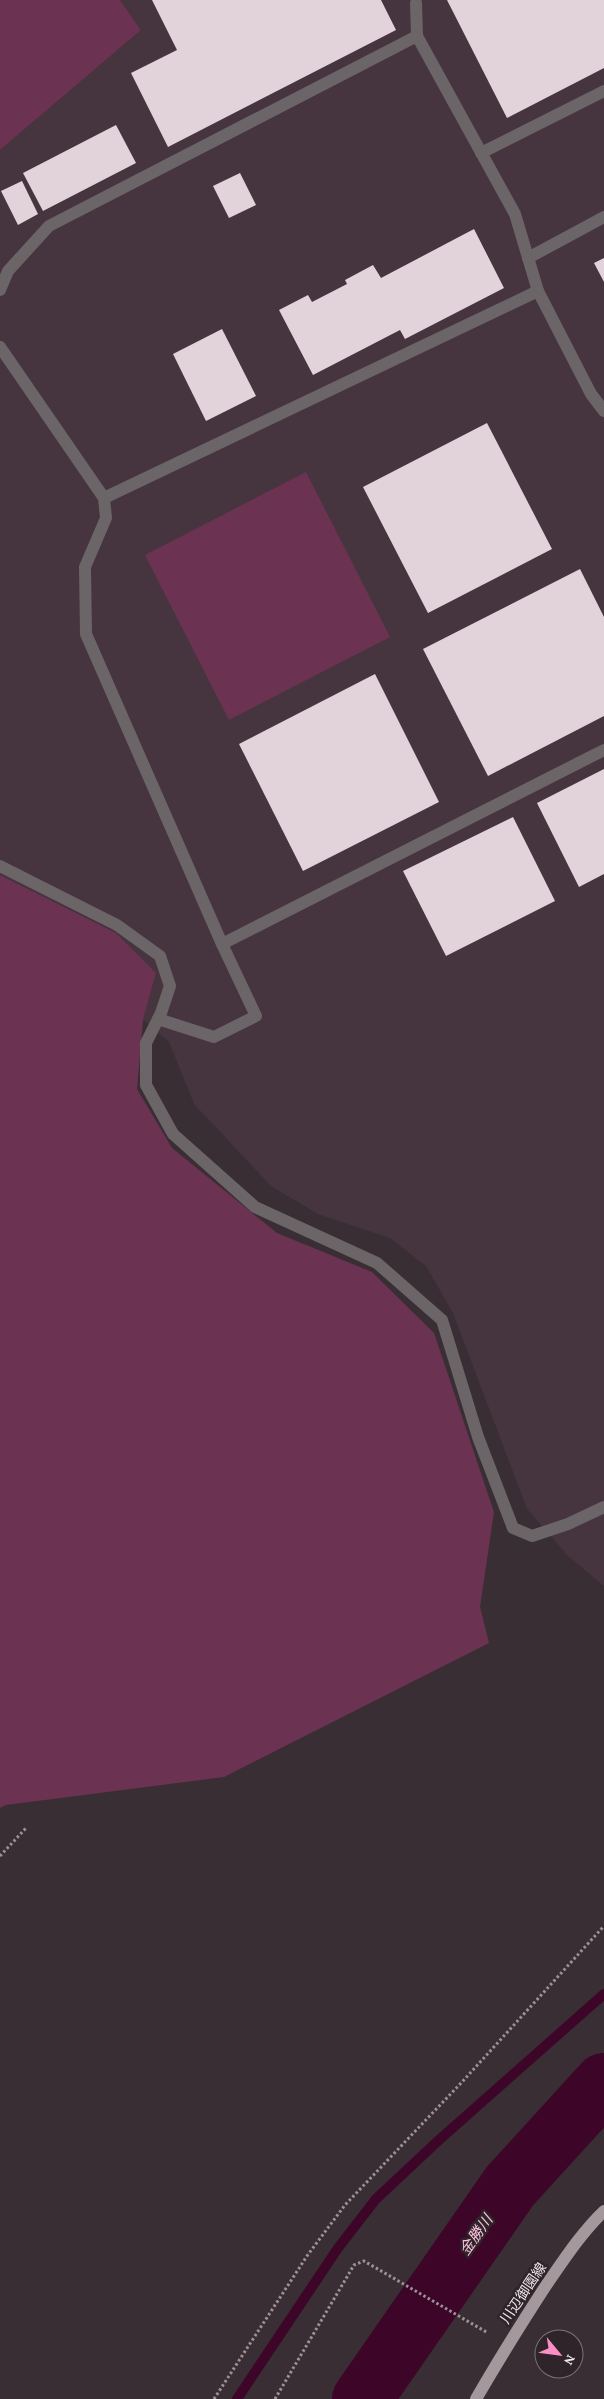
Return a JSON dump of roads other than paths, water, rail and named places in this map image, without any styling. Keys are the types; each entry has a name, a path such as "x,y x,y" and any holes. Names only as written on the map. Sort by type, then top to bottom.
{"main road":[{"name":"川辺御園線","path":"476,2399 507,2345 554,2274 590,2224 604,2211"}],"lane":[{"path":"416,3 418,36 515,214 538,291 591,394 604,411"},
{"path":"0,290 8,271 49,226 418,36"},
{"path":"481,153 604,91"},
{"path":"528,258 604,217"},
{"path":"104,498 538,291"},
{"path":"0,347 104,498 106,518 85,568 86,634 222,944 256,1016 214,1037 158,1019"},
{"path":"222,944 604,750"},
{"path":"0,866 117,925 160,956 170,986 158,1019 146,1043 146,1085 173,1134 255,1208 377,1264 442,1320 478,1437 513,1528 532,1536 568,1524 604,1506"}],"waterway":[{"path":"237,2399 338,2248 376,2199 439,2140 604,1994"},
{"name":"金勝川","path":"362,2399 510,2186 604,2083"}]}
